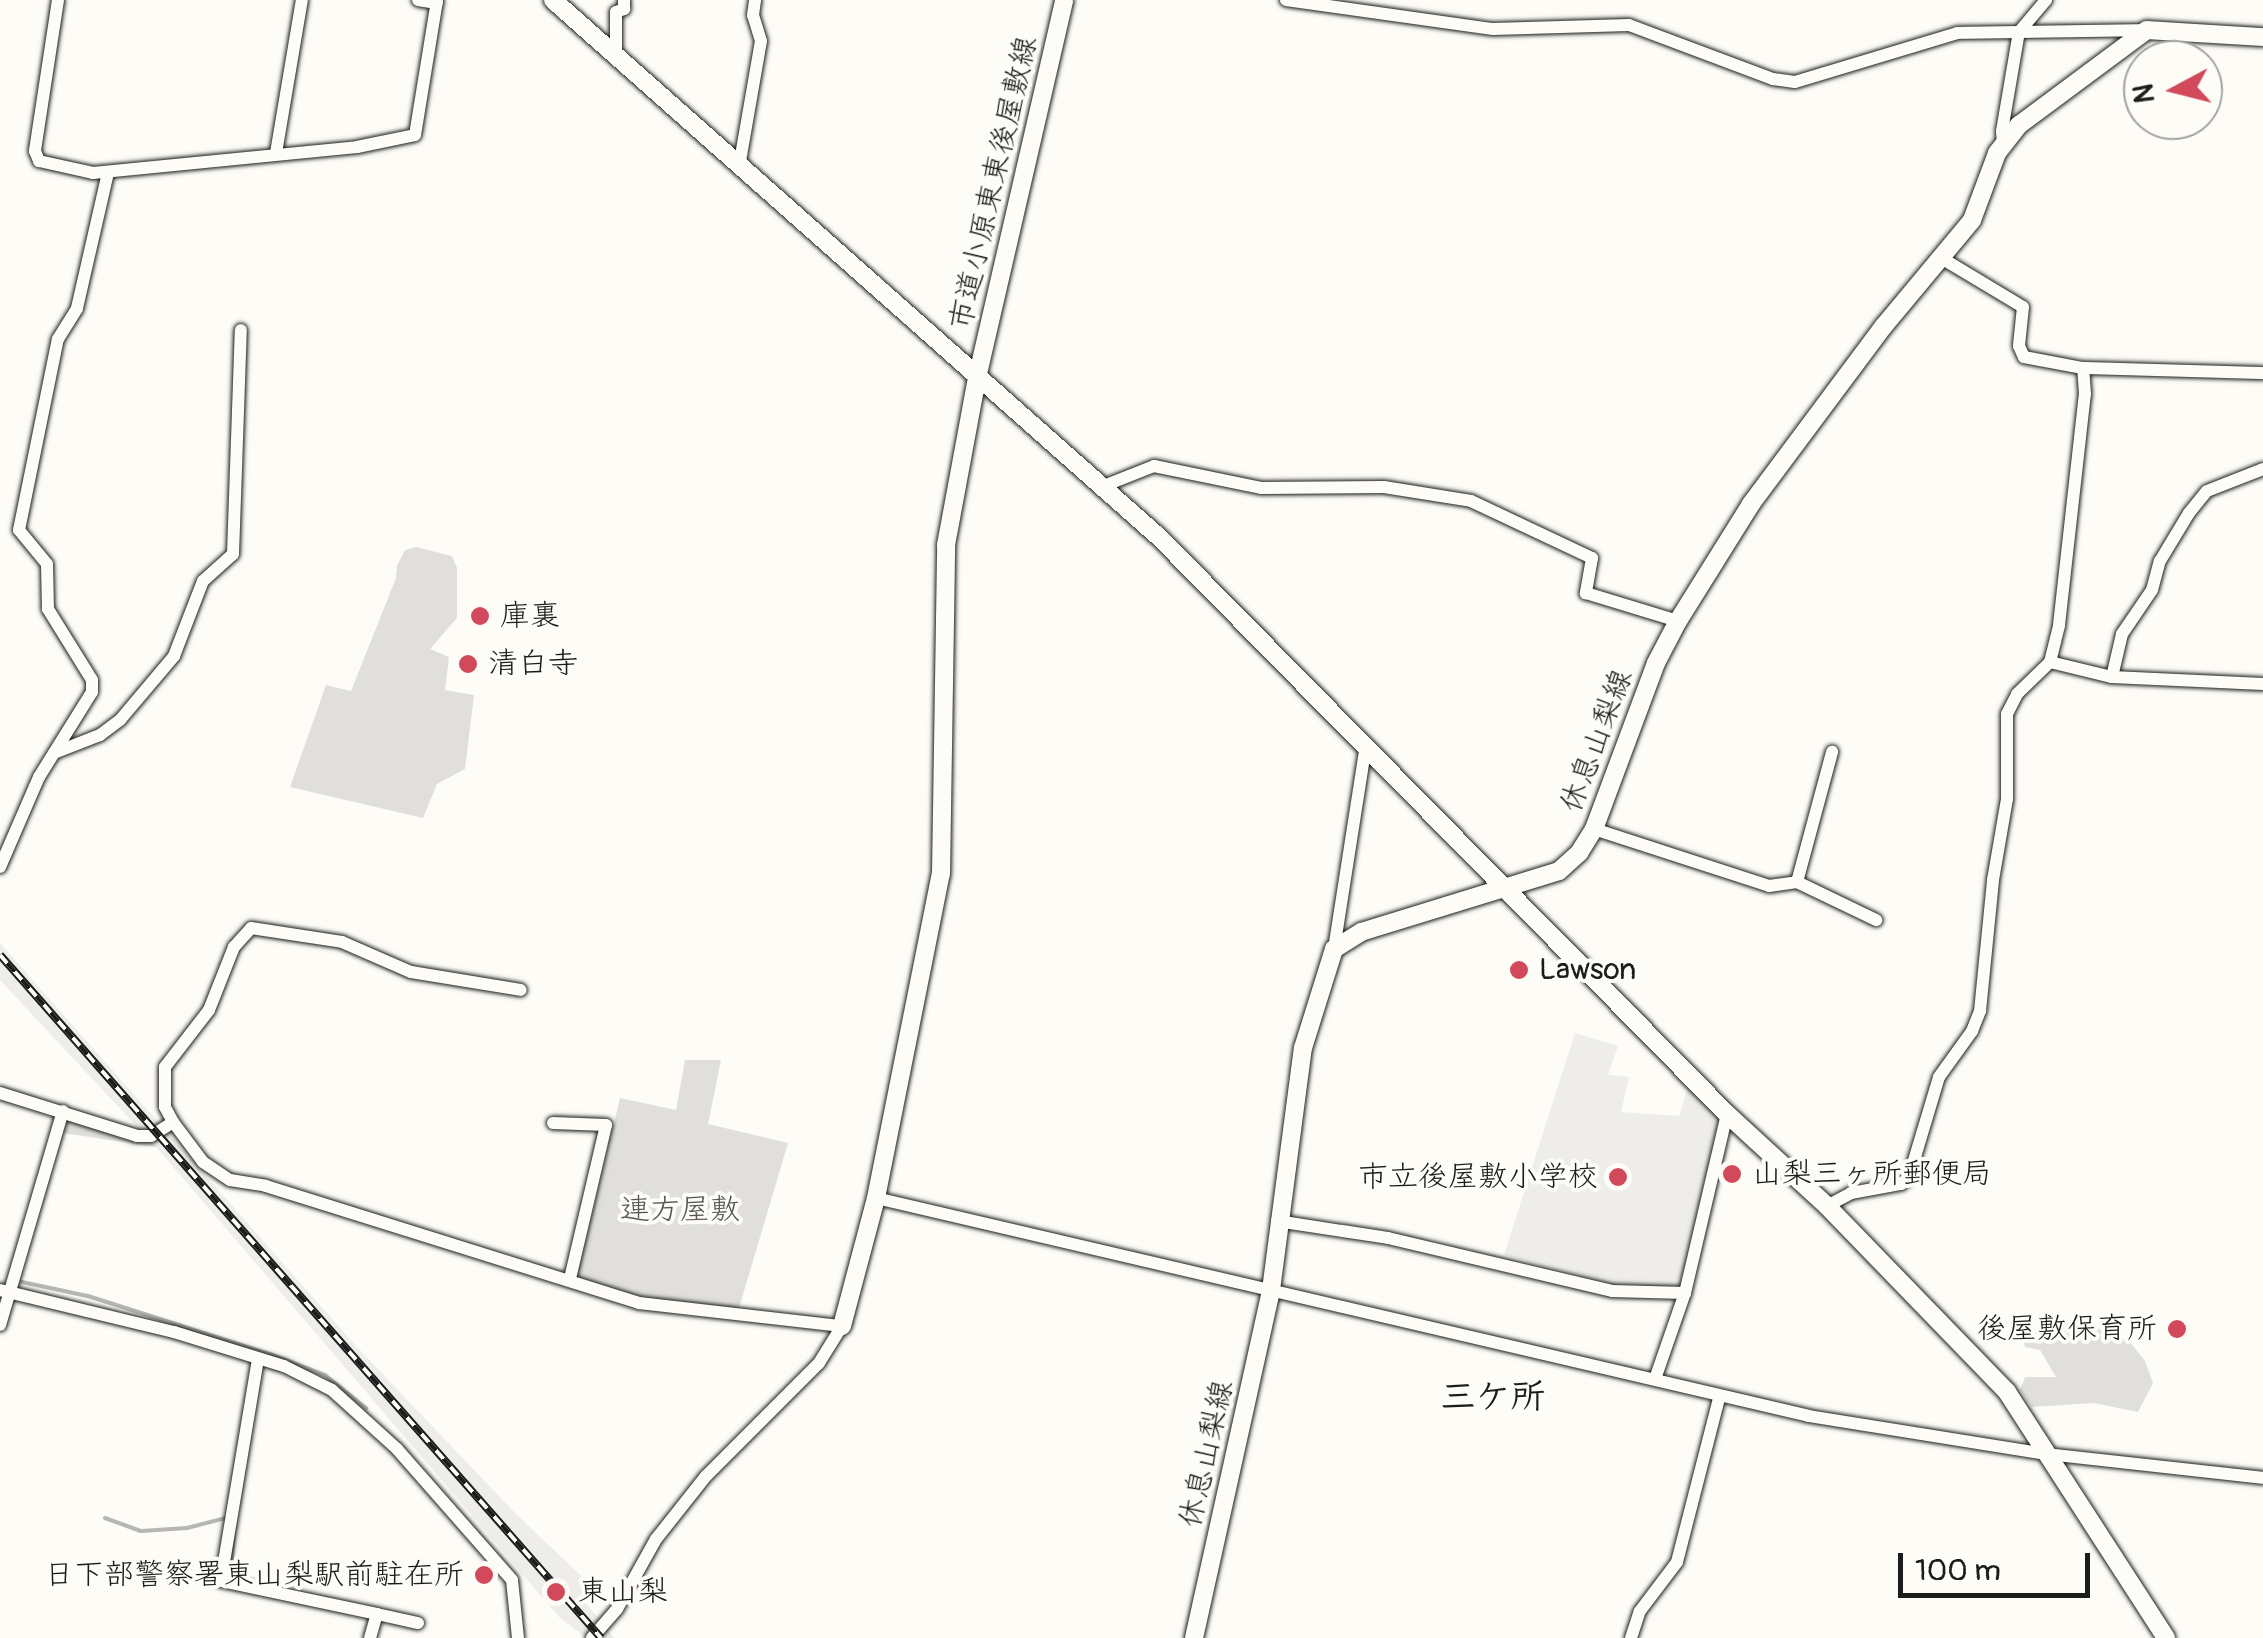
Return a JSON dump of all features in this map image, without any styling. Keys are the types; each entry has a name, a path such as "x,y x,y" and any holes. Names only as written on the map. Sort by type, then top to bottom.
{"street":[{"path":"58,0 35,151 39,161 108,173 276,152 357,147 415,135 437,1 418,0"},
{"path":"276,152 302,0"},
{"path":"553,0 1158,537 1727,1114 1827,1206 2006,1392 2166,1638"},
{"path":"616,57 616,12 624,8 624,0"},
{"path":"739,166 760,41 753,15 755,0"},
{"name":"市道小原東東後屋敷線","path":"842,1326 876,1198 941,874 946,545 977,378 1064,0"},
{"path":"1286,0 1493,29 1629,25 1773,80 1795,82 1957,33 2147,30 2263,37"},
{"path":"2004,143 2002,130 2019,32 2046,0"},
{"name":"休息山梨線","path":"1194,1638 1271,1290 1276,1221 1303,1048 1334,949 1361,932 1559,871 1579,854 1594,829 1656,663 1751,504 1883,327 1943,259 1980,205 2004,143 2019,125 2147,30"},
{"path":"0,867 52,754 92,692 92,680 48,609 48,564 19,530 58,338 77,308 108,173"},
{"path":"1943,259 2023,307 2019,346 2024,357 2083,368 2263,372"},
{"path":"52,754 100,735 120,720 174,656 203,581 234,554 241,330"},
{"path":"1827,1206 1852,1193 1901,1184 1909,1177 1938,1077 1972,1032 1987,965 1993,880 2007,799 2007,714 2016,694 2050,662 2059,624 2085,394 2083,368"},
{"path":"1100,487 1154,466 1261,488 1384,488 1471,501 1592,558 1586,594 1678,621"},
{"path":"2112,677 2122,634 2152,590 2160,561 2189,512 2207,491 2263,469"},
{"path":"2050,662 2112,677 2263,684"},
{"path":"1334,949 1364,750"},
{"path":"1797,882 1832,752"},
{"path":"1594,829 1769,886 1797,882 1876,920"},
{"path":"521,990 411,972 342,942 251,928 234,947 209,1010 165,1067 165,1106 172,1122 203,1162 230,1180 266,1186 671,1309 842,1326 819,1364 706,1476 656,1540 617,1609 592,1638"},
{"path":"0,1093 137,1136 151,1136 172,1122"},
{"path":"0,1325 5,1290 63,1111"},
{"path":"1655,1379 1685,1294 1727,1114"},
{"path":"552,1123 606,1126 570,1279"},
{"path":"876,1198 1655,1379 1719,1398 2047,1454 2263,1478"},
{"path":"1276,1221 1388,1238 1612,1292 1685,1294"},
{"path":"5,1290 140,1322 315,1379 397,1449 512,1580 518,1638"},
{"path":"258,1359 221,1581 418,1623"},
{"path":"1631,1638 1640,1611 1677,1562 1719,1398"},
{"path":"370,1638 377,1614"}],"shaded area":[{"path":"0,943 356,1346 516,1514 595,1589 583,1599 614,1638 587,1638 560,1618 156,1147 0,980"},
{"name":"市立後屋敷小学校","path":"1575,1033 1618,1046 1608,1075 1629,1077 1621,1112 1679,1116 1688,1086 1722,1120 1679,1288 1619,1286 1504,1255"}],"green space":[{"path":"416,547 452,556 457,568 457,618 430,649 449,657 445,690 474,695 465,769 437,784 423,818 290,787 326,685 351,691 396,578 397,566 405,550"},
{"name":"連方屋敷","path":"685,1060 721,1060 708,1124 788,1143 739,1308 639,1297 577,1277 620,1098 676,1110"},
{"path":"63,1111 145,1135 156,1147 57,1132"},
{"path":"2092,1326 2130,1342 2145,1361 2153,1383 2138,1412 2094,1403 2032,1407 2020,1390 2025,1377 2056,1377 2040,1350 2025,1347 2020,1329"}],"waterway":[{"path":"22,1282 88,1296 273,1355 325,1375 366,1408"},
{"path":"105,1518 141,1531 187,1528 226,1518"},
{"path":"231,1570 235,1520"}],"railway":[{"path":"0,955 601,1638"}],"place":[{"name":"庫裏","path":"480,616"},
{"name":"清白寺","path":"468,664"},
{"name":"Lawson","path":"1519,970"},
{"name":"山梨三ヶ所郵便局","path":"1732,1174"},
{"name":"市立後屋敷小学校","path":"1618,1177"},
{"name":"後屋敷保育所","path":"2177,1329"},
{"name":"日下部警察署東山梨駅前駐在所","path":"484,1575"},
{"name":"東山梨","path":"556,1592"}],"district":[{"name":"三ケ所","path":"1493,1397"}]}
